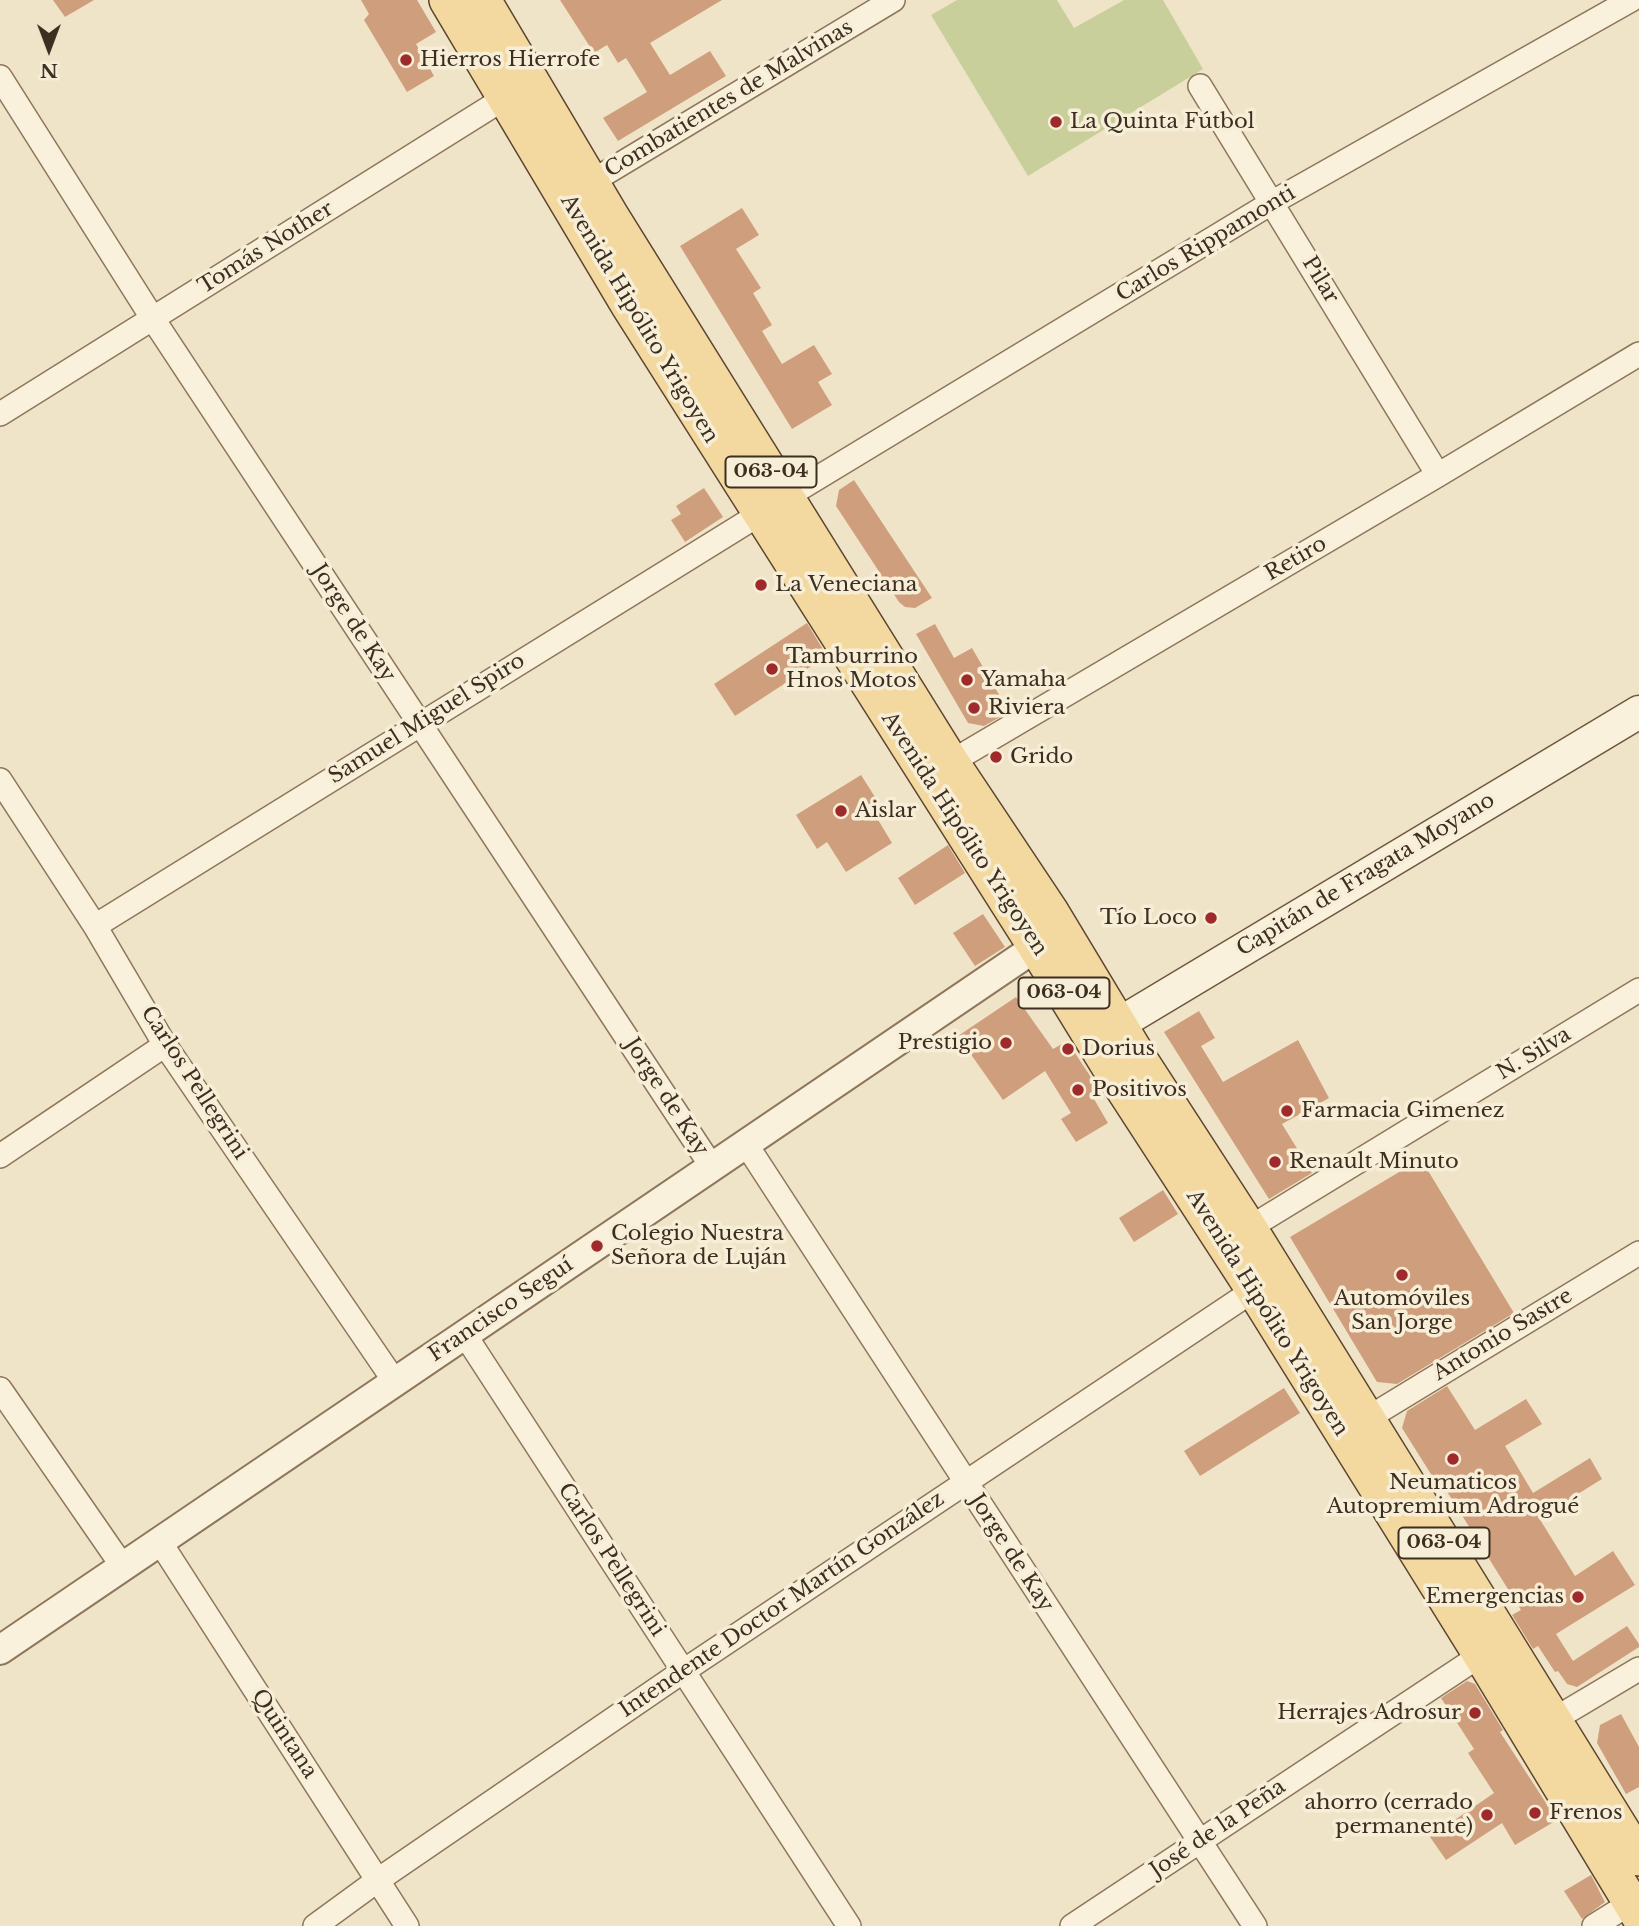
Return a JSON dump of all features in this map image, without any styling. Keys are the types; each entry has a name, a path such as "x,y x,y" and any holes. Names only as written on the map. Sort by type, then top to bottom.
{"main road":[{"name":"Avenida Hipólito Yrigoyen","path":"447,0 519,89 773,505 1050,939 1106,1031 1254,1290 1493,1647"},
{"name":"Avenida Hipólito Yrigoyen","path":"483,0 519,89"},
{"name":"Avenida Hipólito Yrigoyen","path":"773,505 951,761 1050,939"},
{"name":"Capitán de Fragata Moyano","path":"1106,1031 1639,712"},
{"name":"Avenida Hipólito Yrigoyen","path":"1106,1031 1142,1063 1368,1418 1493,1647 1541,1728 1635,1909"},
{"name":"Avenida Hipólito Yrigoyen","path":"1541,1728 1639,1858"}],"street":[{"name":"Combatientes de Malvinas","path":"579,190 893,0"},
{"name":"Carlos Rippamonti","path":"773,505 1273,202 1631,0"},
{"name":"Jorge de Kay","path":"0,77 153,319 712,1167"},
{"name":"Pilar","path":"1200,86 1438,475"},
{"name":"Tomás Nother","path":"0,414 519,89"},
{"name":"Retiro","path":"951,761 1639,354"},
{"name":"Samuel Miguel Spiro","path":"95,926 773,505"},
{"name":"Carlos Pellegrini","path":"0,780 95,926 165,1045 395,1382"},
{"name":"Francisco Seguí","path":"0,1650 1050,939"},
{"name":"N. Silva","path":"1249,1228 1639,990"},
{"path":"0,1156 165,1045"},
{"name":"Jorge de Kay","path":"746,1144 1255,1926"},
{"name":"Antonio Sastre","path":"1368,1418 1639,1253"},
{"name":"Intendente Doctor Martín González","path":"315,1926 682,1672 1254,1290"},
{"name":"Carlos Pellegrini","path":"465,1335 849,1926"},
{"path":"0,1389 123,1567"},
{"name":"Quintana","path":"160,1542 407,1926"},
{"name":"José de la Peña","path":"1072,1926 1493,1647"},
{"path":"1541,1728 1639,1669"},
{"path":"1594,1926 1635,1909"}],"green space":[{"name":"La Quinta Fútbol","path":"957,0 1057,0 1074,28 1124,0 1163,0 1203,69 1028,176 931,15"}],"building":[{"path":"53,0 94,0 65,17"},
{"name":"Hierros Hierrofe","path":"361,0 417,0 436,32 416,44 434,76 407,92 364,20 369,14"},
{"path":"560,0 722,0 650,43 670,75 710,51 726,76 618,141 603,118 647,92 626,58 618,63 607,45 594,53"},
{"path":"742,208 759,235 736,249 761,288 753,293 772,325 762,331 782,364 814,345 832,374 818,382 832,405 792,429 680,246"},
{"path":"854,480 932,598 915,608 905,607 899,602 836,506 839,490"},
{"path":"704,488 723,517 685,542 671,520 681,514 676,506"},
{"name":"Tamburrino Hnos Motos","path":"807,623 827,656 735,716 714,684"},
{"path":"935,624 954,658 972,648 1009,712 984,726 968,723 916,634"},
{"name":"Aislar","path":"861,775 882,808 874,813 892,843 846,872 827,842 817,849 796,815"},
{"path":"948,845 965,873 915,905 898,878"},
{"path":"983,914 1005,947 975,966 953,933"},
{"name":"Prestigio","path":"1016,997 1053,1049 1067,1041 1102,1094 1094,1099 1108,1123 1076,1142 1061,1119 1071,1113 1045,1071 1003,1100 958,1036"},
{"path":"1199,1011 1215,1038 1201,1046 1223,1082 1298,1040 1329,1098 1282,1124 1312,1173 1269,1199 1164,1032"},
{"name":"Automóviles San Jorge","path":"1421,1159 1514,1313 1397,1384 1377,1382 1290,1237"},
{"path":"1163,1190 1178,1214 1134,1242 1119,1218"},
{"path":"1447,1386 1475,1430 1526,1399 1542,1424 1505,1446 1533,1493 1590,1458 1602,1479 1539,1518 1575,1576 1613,1551 1635,1585 1556,1634 1573,1661 1627,1626 1639,1644 1639,1647 1577,1687 1567,1684 1558,1671 1555,1672 1538,1646 1533,1649 1512,1615 1521,1610 1443,1485 1439,1487 1402,1428 1407,1411"},
{"path":"1284,1388 1300,1413 1200,1476 1184,1451"},
{"path":"1467,1681 1475,1684 1503,1730 1500,1732 1557,1820 1515,1845 1502,1823 1446,1860 1430,1837 1494,1793 1468,1753 1474,1749 1441,1698"},
{"path":"1621,1714 1639,1747 1639,1787 1626,1794 1597,1743 1600,1725"},
{"path":"1591,1875 1605,1902 1582,1919 1564,1891"}],"place":[{"name":"Hierros Hierrofe","path":"406,60"},
{"name":"La Quinta Fútbol","path":"1056,122"},
{"name":"La Veneciana","path":"761,585"},
{"name":"Tamburrino Hnos Motos","path":"772,669"},
{"name":"Yamaha","path":"967,680"},
{"name":"Riviera","path":"974,708"},
{"name":"Grido","path":"996,757"},
{"name":"Aislar","path":"841,811"},
{"name":"Tío Loco","path":"1211,918"},
{"name":"Prestigio","path":"1006,1043"},
{"name":"Dorius","path":"1068,1049"},
{"name":"Positivos","path":"1078,1090"},
{"name":"Farmacia Gimenez","path":"1287,1111"},
{"name":"Renault Minuto","path":"1275,1162"},
{"name":"Colegio Nuestra Señora de Luján","path":"597,1246"},
{"name":"Automóviles San Jorge","path":"1402,1275"},
{"name":"Neumaticos Autopremium Adrogué","path":"1453,1459"},
{"name":"Emergencias","path":"1578,1597"},
{"name":"Herrajes Adrosur","path":"1475,1713"},
{"name":"Frenos","path":"1535,1813"},
{"name":"ahorro (cerrado permanente)","path":"1487,1815"}]}
